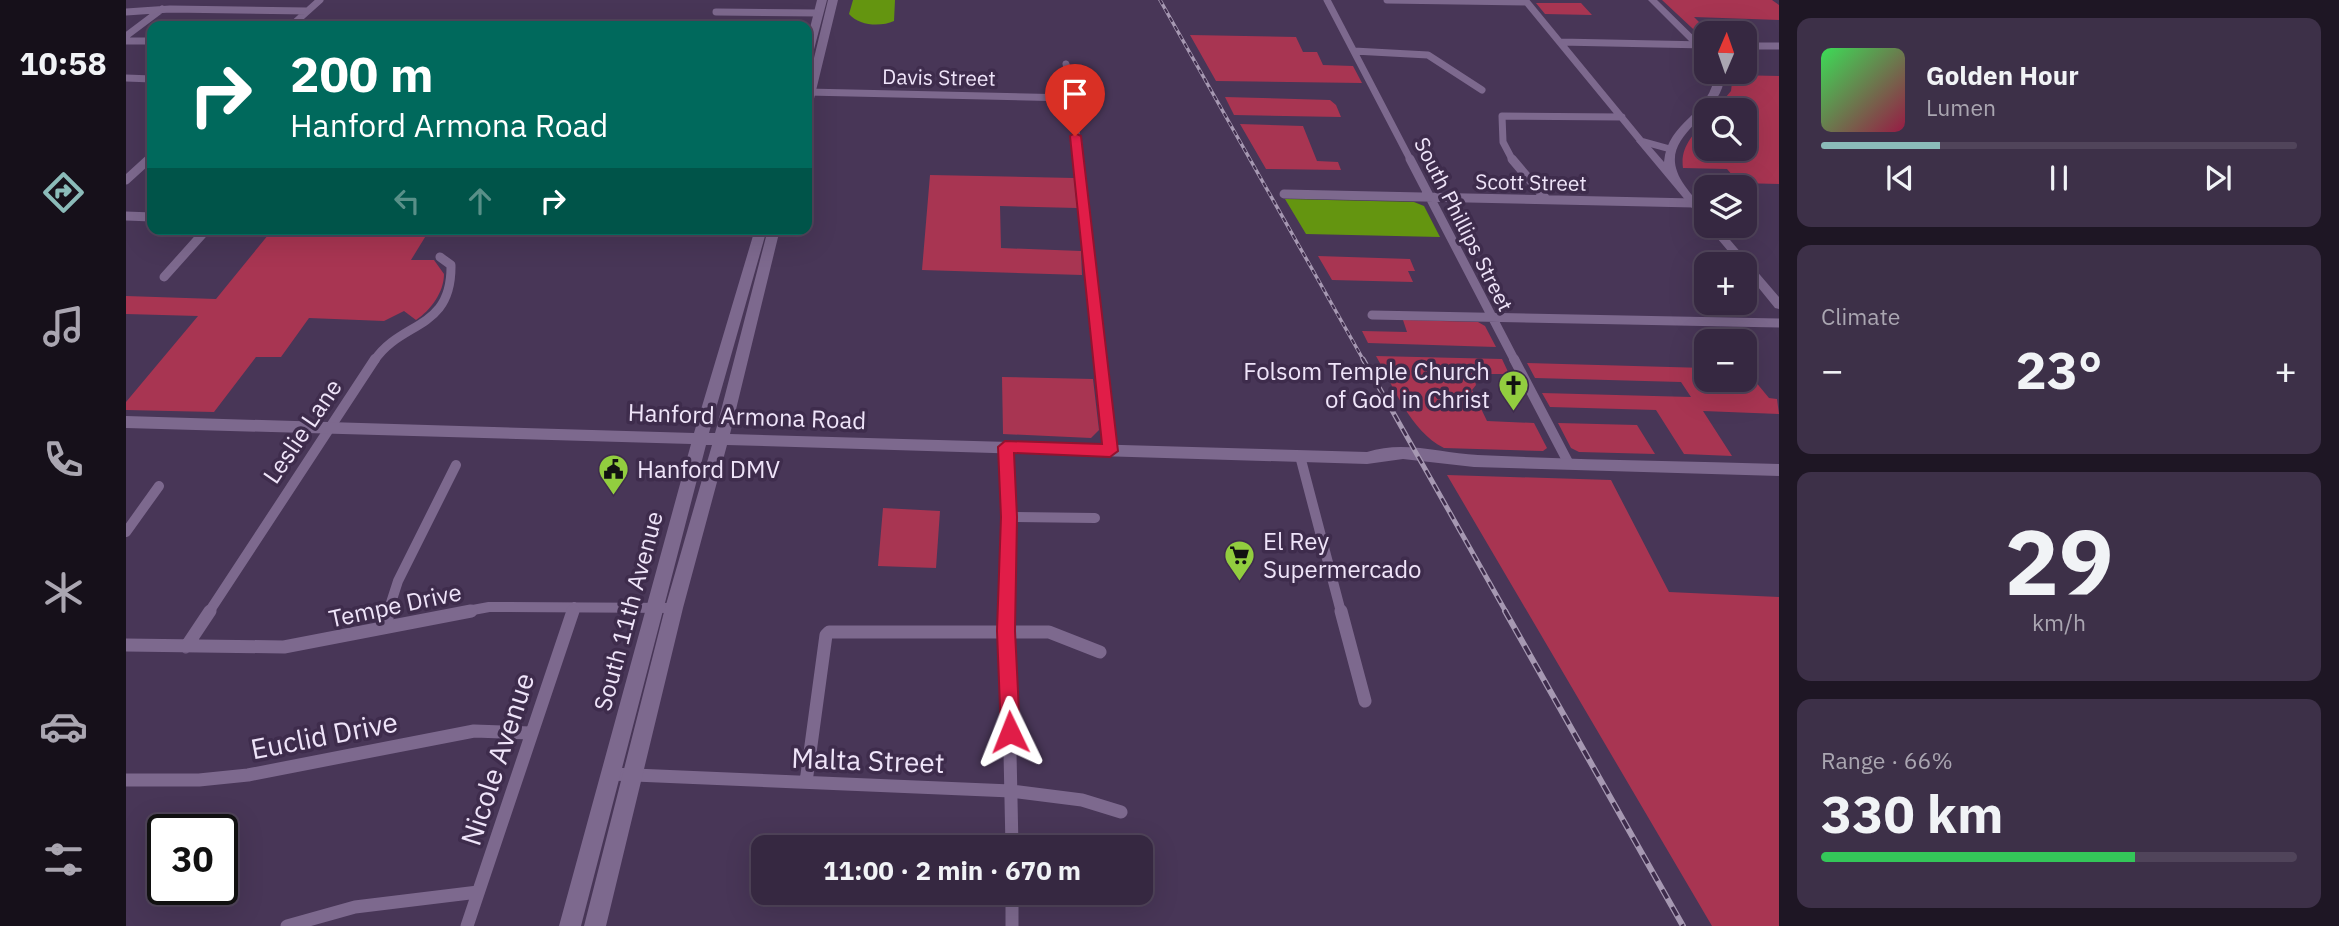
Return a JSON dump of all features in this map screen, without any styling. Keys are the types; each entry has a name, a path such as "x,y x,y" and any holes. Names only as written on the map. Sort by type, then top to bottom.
{"main road":[{"path":"812,39 822,0"},
{"path":"812,80 833,0"},
{"name":"South 11th Avenue","path":"595,926 633,774 701,437 759,235"},
{"name":"South 11th Avenue","path":"570,926 611,774 721,438 772,235"},
{"name":"Hanford Armona Road","path":"126,422 1367,458 1377,463 1458,465 1474,461 1779,470"}],"street":[{"path":"296,21 320,0"},
{"name":"South Phillips Street","path":"1327,0 1569,464"},
{"path":"1387,0 1526,1 1693,203"},
{"path":"1652,0 1694,37"},
{"path":"126,12 162,9 307,11"},
{"path":"147,21 162,9"},
{"path":"716,12 819,13"},
{"path":"126,38 147,21"},
{"path":"126,38 147,40"},
{"path":"1560,42 1694,45"},
{"path":"1757,46 1779,46"},
{"path":"1354,51 1428,55 1459,72 1482,90"},
{"path":"1066,64 1110,451"},
{"path":"126,78 147,79"},
{"path":"126,90 139,79"},
{"path":"1677,182 1670,166 1670,149 1717,92 1719,84"},
{"name":"Davis Street","path":"812,92 1071,98"},
{"path":"1546,200 1504,150 1500,130 1502,116 1622,117"},
{"path":"1642,141 1670,149"},
{"path":"126,180 147,161"},
{"name":"Scott Street","path":"1284,194 1693,203"},
{"path":"126,216 147,217"},
{"path":"164,277 201,235"},
{"path":"1723,238 1735,252"},
{"name":"Leslie Lane","path":"186,647 328,426 377,356 433,317 440,309 453,279 450,265 440,257"},
{"path":"1757,279 1779,306"},
{"path":"1372,314 1779,323"},
{"path":"1005,447 1009,517 1006,631 1012,835"},
{"path":"1300,456 1365,701"},
{"path":"384,627 398,581 456,465"},
{"path":"126,532 159,486"},
{"path":"1009,517 1095,519"},
{"name":"Tempe Drive","path":"126,645 284,647 489,607 665,608"},
{"name":"Nicole Avenue","path":"467,926 574,607"},
{"path":"806,782 820,673 826,635 829,632 1049,632 1100,653"},
{"name":"Euclid Drive","path":"126,780 199,780 248,775 474,731 531,733"},
{"name":"Malta Street","path":"611,774 1012,791 1082,800 1121,812"},
{"path":"288,926 355,907 478,892"},
{"path":"1012,905 1012,926"}],"shaded area":[{"path":"853,0 895,0 894,21 877,25 858,21 849,14"},
{"path":"1662,0 1772,0 1779,5 1779,20 1694,17 1698,21 1694,21 1694,30"},
{"path":"1536,3 1581,3 1592,15 1545,14"},
{"path":"1190,35 1296,37 1303,52 1317,52 1323,65 1353,66 1362,83 1216,81"},
{"path":"1757,76 1779,76 1779,184 1757,183 1757,175 1732,175 1727,169 1683,168 1684,154 1694,134 1694,161 1757,161 1757,98 1725,98 1731,91 1732,84 1757,84"},
{"path":"1225,97 1330,100 1336,105 1341,117 1234,115"},
{"path":"1240,124 1303,126 1317,161 1338,162 1341,170 1266,169"},
{"path":"930,175 1074,178 1077,208 1000,206 1001,248 1081,251 1082,275 922,270"},
{"path":"1285,199 1414,202 1424,206 1440,237 1306,234"},
{"path":"268,235 426,235 411,260 434,260 444,274 439,294 427,311 416,320 404,311 384,321 309,318 281,357 256,357 214,412 126,410 126,402 198,316 126,314 126,296 216,299"},
{"path":"1318,256 1410,259 1415,271 1408,271 1413,282 1332,280"},
{"path":"1403,320 1478,322 1485,326 1496,347 1368,343 1362,331 1407,332"},
{"path":"1376,356 1502,359 1509,374 1473,374 1476,385 1472,390 1487,421 1534,423 1547,448 1543,451 1444,448 1412,420"},
{"path":"1527,363 1694,368 1694,392 1757,392 1757,384 1769,398 1777,399 1779,414 1703,411 1732,456 1684,454 1656,410 1550,407 1542,393 1691,397 1681,382 1535,378"},
{"path":"1002,377 1093,379 1099,430 1091,438 1003,434"},
{"path":"1558,423 1637,425 1655,454 1579,452 1571,448"},
{"path":"1447,475 1611,480 1669,592 1779,597 1779,926 1712,926"},
{"path":"883,508 940,511 936,568 878,566"}],"railway":[{"path":"1160,0 1364,361"},
{"path":"1363,359 1506,612"},
{"path":"1505,611 1683,926"}],"place":[{"name":"Folsom Temple Church of God in Christ","path":"1513,412"},
{"name":"Hanford DMV","path":"614,496"},
{"name":"El Rey Supermercado","path":"1240,582"}],"route":[{"path":"1010,732 1006,631 1009,517 1005,447 1110,451 1075,136"}]}
